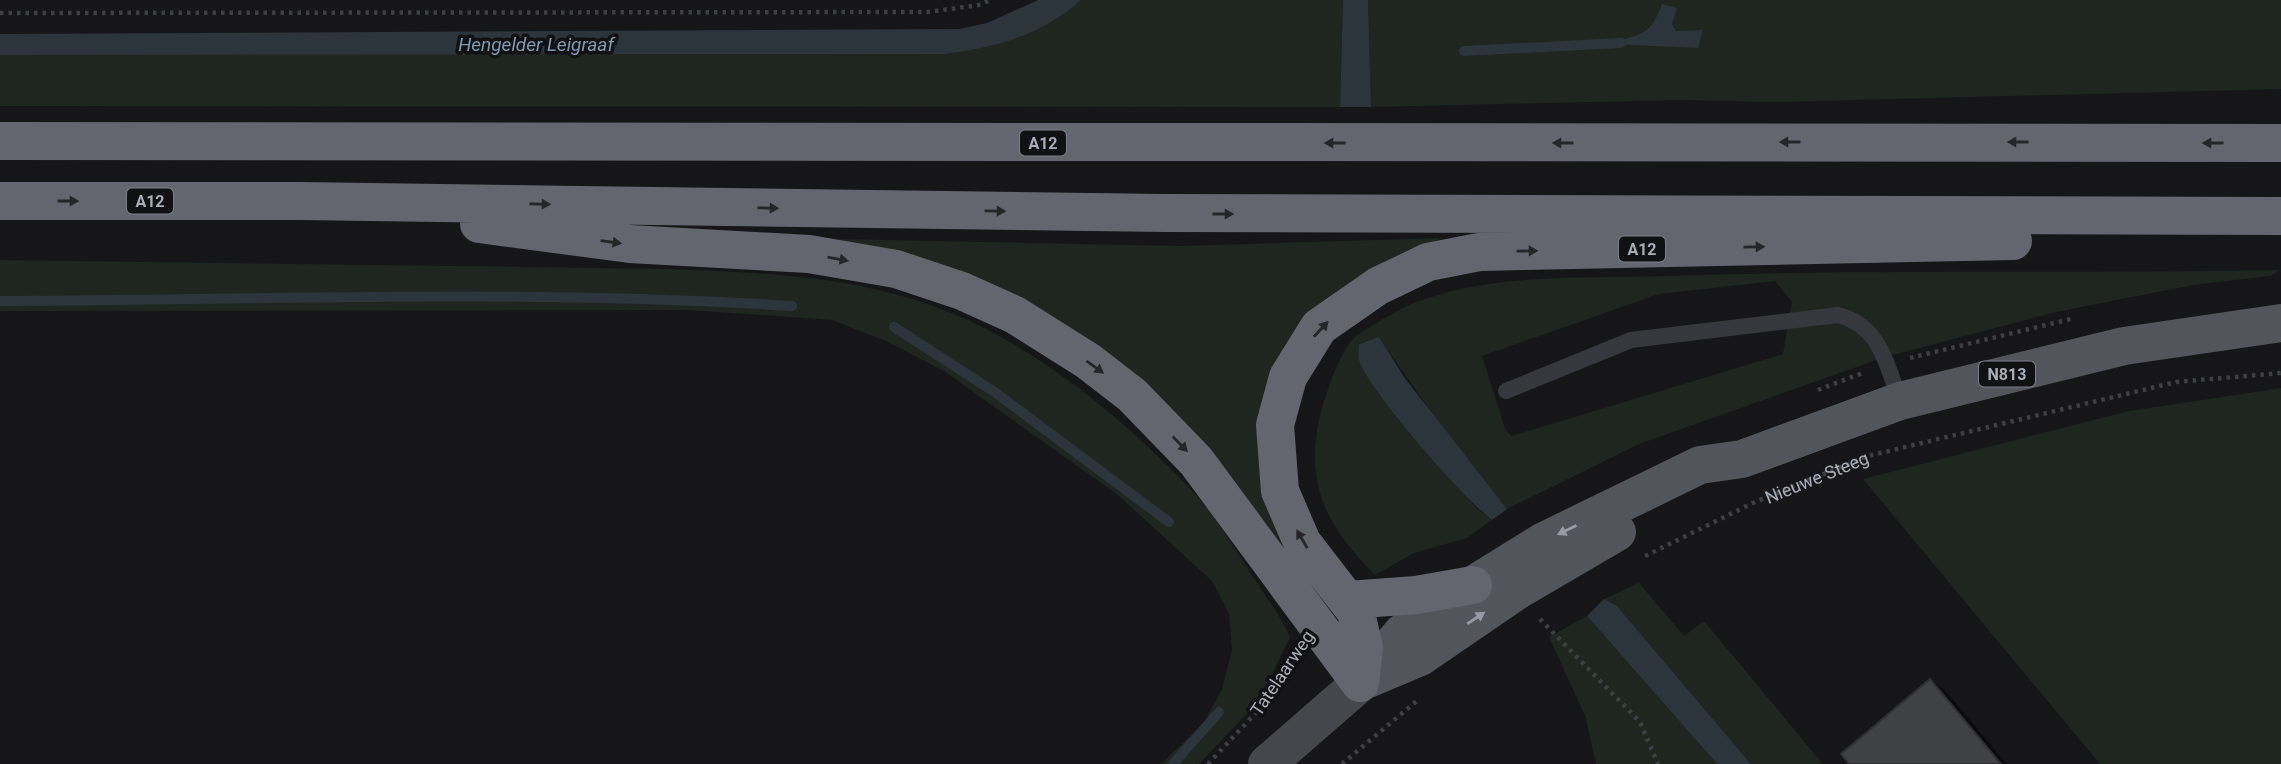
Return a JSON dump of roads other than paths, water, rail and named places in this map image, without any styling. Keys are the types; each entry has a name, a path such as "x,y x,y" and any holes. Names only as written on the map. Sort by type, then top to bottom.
{"highway":[{"name":"A12","path":"0,141 2281,143"},
{"name":"A12","path":"0,201 300,201 1165,213 2281,216"},
{"name":"A12","path":"300,201 630,244 809,254 896,269 962,291 1015,315 1088,361 1132,395 1196,461 1360,683"},
{"name":"A12","path":"1360,683 1364,648 1356,612 1302,542 1280,491 1275,425 1288,377 1319,327 1378,286 1428,262 1479,252 2281,236"},
{"path":"1348,600 1416,595 1473,585"}],"main road":[{"name":"N813","path":"1267,764 1360,683 1402,633 1544,541 1700,465 1742,459 1900,401 2124,346 2281,323"},
{"name":"N813","path":"1360,683 1420,657 1518,590 1604,538 1709,487 1742,459"}],"lane":[{"path":"1506,391 1632,340 1838,315 1858,320 1873,335 1900,401"}],"water":[{"name":"Hengelder Leigraaf","path":"1038,0 1081,0 1051,22 1018,38 983,48 945,54 0,55 0,34 959,29 987,23"},
{"path":"1343,0 1368,0 1371,107 1340,107"},
{"path":"1662,4 1677,8 1672,25 1676,31 1703,30 1698,48 1610,44 1643,32 1653,23"},
{"path":"1379,337 1404,377 1507,509 1492,520 1419,444 1366,375 1359,360 1359,344"},
{"path":"1604,599 1617,606 1751,764 1717,764 1587,616"}],"waterway":[{"path":"1464,51 1621,43"},
{"path":"0,301 495,297 792,306"},
{"path":"894,327 996,393 1169,522"},
{"path":"1173,764 1219,712"}]}
